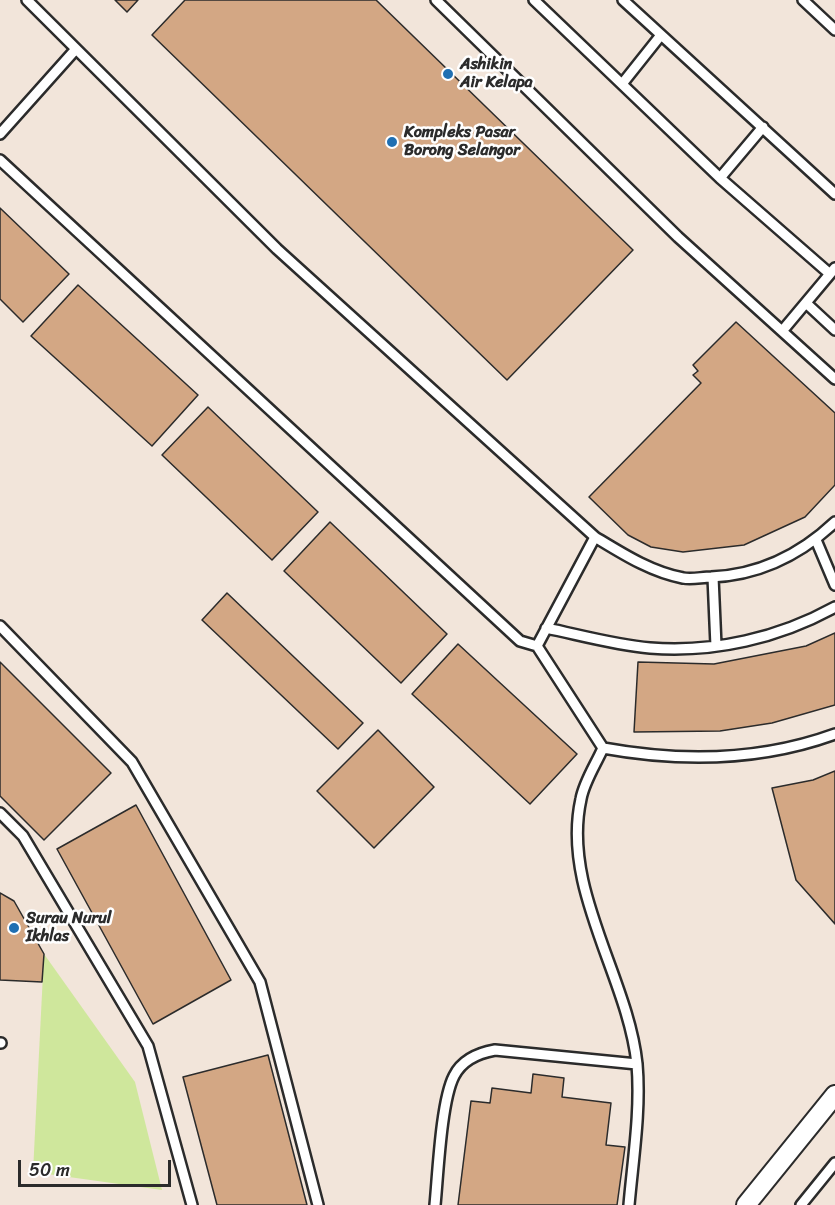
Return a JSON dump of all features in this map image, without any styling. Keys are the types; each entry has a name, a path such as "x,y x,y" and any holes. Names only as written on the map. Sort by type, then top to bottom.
{"street":[{"path":"747,1205 835,1095"}],"lane":[{"path":"27,0 277,249 595,537 638,563 684,578 738,576 787,559 816,540 835,522"},
{"path":"436,0 678,237 835,379"},
{"path":"534,0 720,178 832,271 783,330"},
{"path":"623,0 835,194"},
{"path":"803,0 835,30"},
{"path":"622,84 661,35"},
{"path":"0,134 76,49"},
{"path":"720,178 763,127"},
{"path":"0,160 520,641 537,646 603,748 649,756 694,758 770,752 808,744 835,734"},
{"path":"806,303 835,330"},
{"path":"537,646 595,537"},
{"path":"816,540 835,585"},
{"path":"712,577 716,646"},
{"path":"546,628 650,648 716,646 750,641 779,632 813,620 835,608"},
{"path":"0,626 132,762 260,982 318,1205"},
{"path":"603,748 581,797 578,830 580,862 591,907 631,1032 637,1064 636,1124 629,1205"},
{"path":"0,813 24,836 148,1046 192,1205"},
{"path":"435,1205 448,1093 454,1075 465,1062 479,1053 495,1050 637,1064"},
{"path":"801,1205 835,1163"}],"green space":[{"path":"44,954 135,1082 162,1190 33,1172"}],"building":[{"path":"115,0 138,0 127,12"},
{"name":"Kompleks Pasar Borong Selangor","path":"185,0 376,0 633,250 507,380 152,35"},
{"path":"0,208 69,274 23,322 0,299"},
{"path":"78,285 198,395 152,446 31,336"},
{"path":"736,322 835,413 835,485 805,517 744,545 683,552 651,547 628,535 589,497 701,383 693,375 698,371 693,365"},
{"path":"208,407 318,512 272,560 162,455"},
{"path":"330,522 447,634 401,683 284,571"},
{"path":"227,593 363,723 338,749 202,620"},
{"path":"835,633 835,705 772,723 720,731 634,732 638,662 714,664 806,646"},
{"path":"458,644 577,754 530,804 412,694"},
{"path":"0,662 111,773 44,840 0,796"},
{"path":"378,730 434,787 374,848 317,791"},
{"path":"835,771 835,924 796,880 772,788 813,780"},
{"path":"136,805 231,980 153,1024 57,849"},
{"name":"Surau Nurul Ikhlas","path":"0,893 14,901 44,954 42,982 0,980"},
{"path":"268,1055 307,1205 217,1205 183,1077"},
{"path":"533,1074 564,1078 562,1097 611,1103 606,1145 625,1147 617,1205 458,1205 471,1101 490,1103 492,1088 531,1093"}],"place":[{"name":"Ashikin Air Kelapa","path":"448,74"},
{"name":"Kompleks Pasar Borong Selangor","path":"392,142"},
{"name":"Surau Nurul Ikhlas","path":"14,928"}]}
